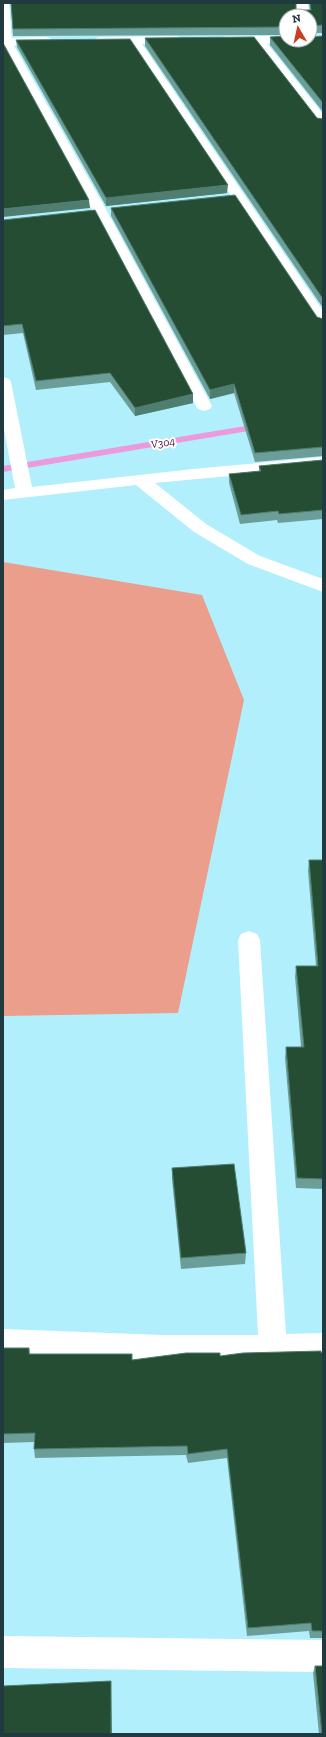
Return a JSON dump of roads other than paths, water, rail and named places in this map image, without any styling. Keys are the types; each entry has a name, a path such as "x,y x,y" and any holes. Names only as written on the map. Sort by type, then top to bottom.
{"street":[{"path":"3,3 5,42 101,213 204,406"},
{"path":"86,41 188,40"},
{"path":"212,40 278,40"},
{"path":"258,40 323,122"},
{"path":"5,42 54,41"},
{"path":"134,41 323,322"},
{"path":"223,198 239,197"},
{"path":"86,214 116,211"},
{"path":"3,382 25,493"},
{"path":"3,496 193,474 323,462"},
{"path":"140,480 200,528 254,560 323,586"},
{"path":"249,940 273,1349"},
{"path":"3,1342 193,1348 273,1349 323,1346"},
{"path":"3,1652 323,1656"}],"waterway":[{"name":"V304","path":"3,469 263,426"}]}
